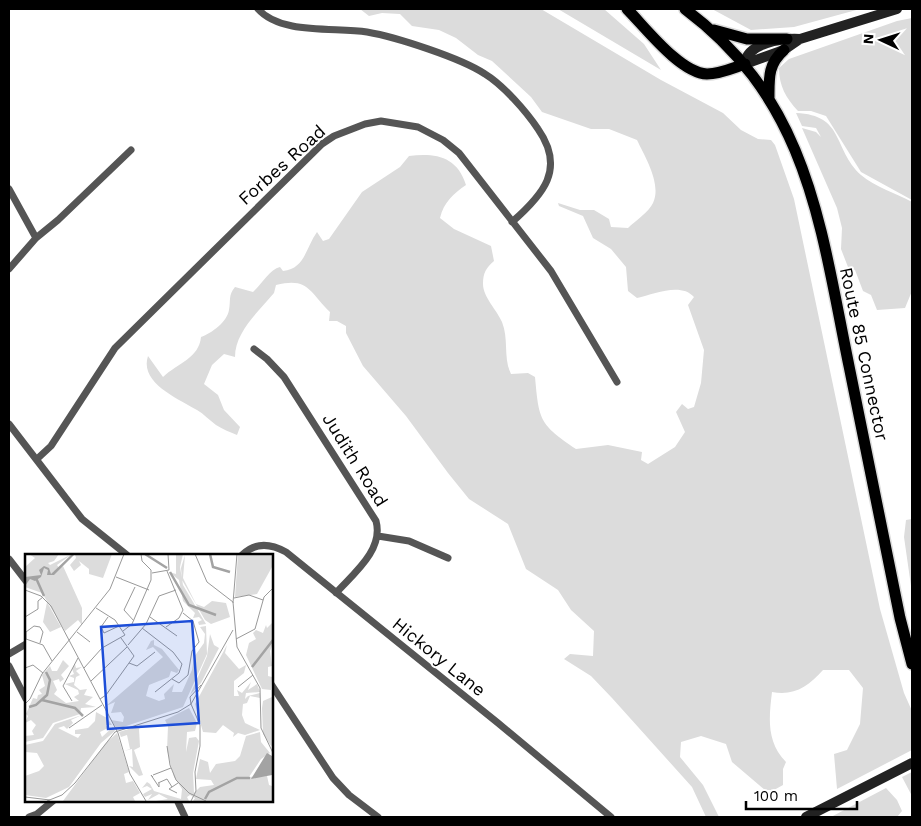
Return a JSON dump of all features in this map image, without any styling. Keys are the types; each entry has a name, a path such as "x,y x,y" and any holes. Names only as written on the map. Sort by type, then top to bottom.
{"main road":[{"path":"626,9 677,59 692,70 714,74 744,64"},
{"name":"Route 85 Connector","path":"685,9 710,29 744,64 769,98 796,149 814,201 900,618 912,664"},
{"path":"710,29 747,39 785,44 769,69 769,98"}],"street":[{"path":"258,9 271,20 286,26 368,32 470,65 487,75 531,119 543,136 549,155 550,171 545,187 537,200 512,222"},
{"path":"744,64 785,44 897,9"},
{"name":"Forbes Road","path":"37,459 51,446 115,348 311,154 334,136 365,124 381,121 418,127 430,132 459,153 550,271 618,382"},
{"path":"9,269 36,238 131,150"},
{"path":"9,189 36,238"},
{"name":"Judith Road","path":"254,350 267,359 284,377 371,512 378,528 378,536 369,555 336,593"},
{"path":"9,424 82,520 126,554"},
{"path":"378,536 409,541 436,555 448,558"},
{"name":"Hickory Lane","path":"243,554 254,546 276,546 286,552 611,817"},
{"path":"9,559 25,581"},
{"path":"9,654 25,645"},
{"path":"9,666 25,697"},
{"path":"272,686 340,788 378,817"},
{"path":"806,817 912,763"},
{"path":"30,817 37,814 53,801"},
{"path":"177,801 185,817"}],"shaded area":[{"path":"360,9 541,9 661,80 723,113 741,130 758,139 771,140 775,145 794,199 880,609 904,693 912,711 912,750 837,789 834,754 847,750 860,724 863,688 849,670 823,670 800,689 787,693 772,692 770,729 775,746 786,762 783,769 783,785 774,790 765,790 732,762 726,744 701,736 681,742 680,757 703,785 719,817 706,817 692,787 591,676 564,659 570,654 593,656 594,631 571,610 558,590 526,569 508,524 469,499 406,416 363,366 346,333 346,326 337,321 329,321 330,312 307,288 295,283 276,285 274,293 243,331 236,348 235,357 224,354 212,365 204,384 218,395 224,410 240,427 237,435 216,425 200,412 162,389 149,374 147,366 148,356 163,377 192,355 201,337 214,330 225,319 235,287 253,292 276,268 280,267 283,271 296,266 301,262 317,232 323,241 329,239 362,192 400,167 409,156 428,155 444,158 451,162 462,175 466,185 450,199 444,207 440,218 454,229 491,246 494,261 484,274 484,289 504,328 507,362 511,374 528,373 535,377 540,412 548,427 576,449 608,445 642,452 641,460 648,464 675,447 685,432 676,412 682,404 688,409 694,407 701,383 704,350 688,305 694,297 682,290 667,290 637,298 628,291 626,267 611,249 593,238 583,216 559,206 558,203 580,210 594,210 609,219 611,227 628,228 648,210 655,196 654,179 637,140 609,129 591,129 542,112 531,97 492,61 478,55 456,38 439,30 412,26 400,14 382,13 369,16"},
{"path":"558,9 604,9 644,44 661,70"},
{"path":"712,9 860,9 794,27 751,30"},
{"path":"912,18 912,200 861,172 826,116 811,111 798,111 784,91 780,80 779,68 789,59 897,21"},
{"path":"796,113 812,115 823,120 830,126 852,165 861,175 912,202 912,291 905,308 877,310 871,295 863,291 855,270 848,267 841,249 842,228 837,208 802,128 816,132 821,137 816,128 802,126"},
{"path":"912,519 912,593 904,537 906,520"},
{"path":"912,772 912,796 902,777"},
{"path":"886,788 897,800 902,811 897,817 831,817"}]}
